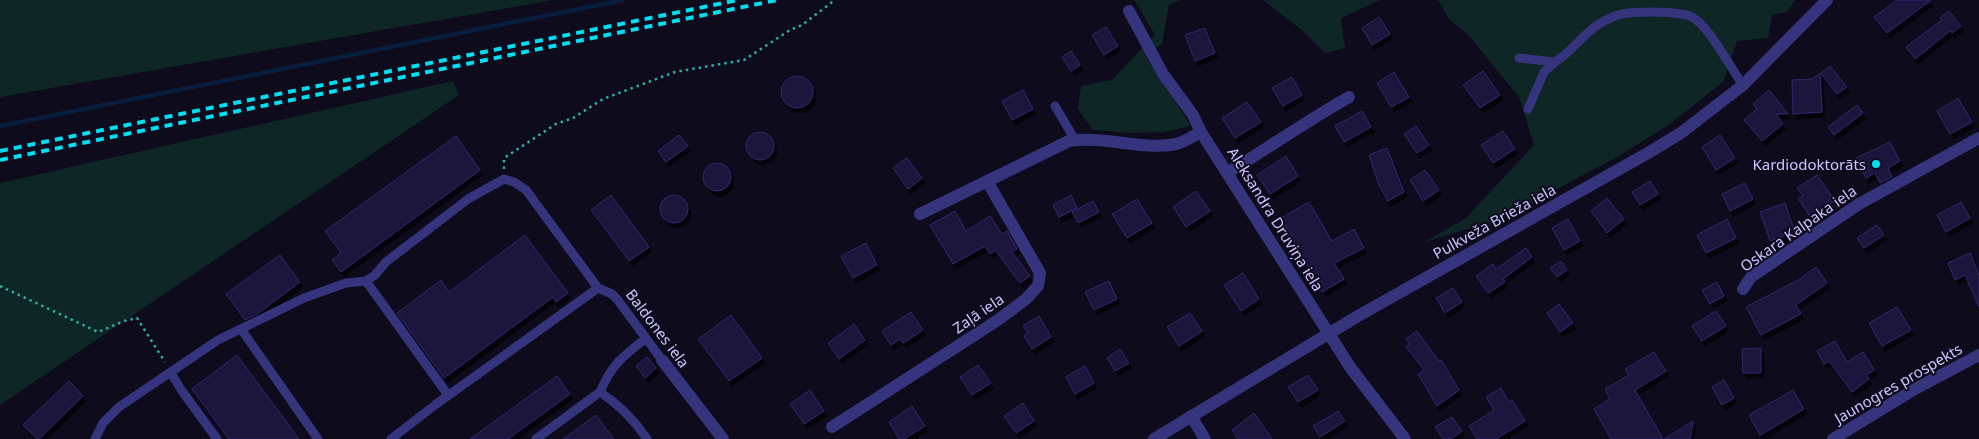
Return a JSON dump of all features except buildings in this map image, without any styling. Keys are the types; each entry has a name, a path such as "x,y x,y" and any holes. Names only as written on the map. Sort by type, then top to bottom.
{"street":[{"name":"Pulkveža Brieža iela","path":"1154,439 1434,272 1681,133 1742,85 1827,0"},
{"name":"Aleksandra Druviņa iela","path":"1129,11 1163,74 1193,115 1201,132 1329,334 1370,395 1405,439"},
{"path":"1227,173 1297,127 1349,97"},
{"path":"920,214 1042,153 1076,140 1104,139 1165,145 1178,144 1201,132"},
{"name":"Oskara Kalpaka iela","path":"1743,289 1751,277 1859,204 1979,138"},
{"name":"Zaļā iela","path":"832,427 998,320 1026,299 1038,286 1040,273 987,181"},
{"name":"Jaunogres prospekts","path":"1833,439 1915,389 1979,355"},
{"name":"Baldones iela","path":"662,360 723,439"},
{"path":"1191,416 1205,439"}],"lane":[{"path":"1528,108 1544,72 1575,48 1589,30 1614,15 1633,12 1675,13 1691,16 1705,28 1742,85"},
{"path":"1519,58 1555,62"},
{"path":"1055,106 1076,140"},
{"path":"95,439 103,423 120,407 218,340 304,298 346,283 366,280 375,274 386,262 468,199 504,179"},
{"name":"Baldones iela","path":"504,179 514,182 526,190 598,288 612,294 662,360"},
{"path":"366,280 448,395"},
{"path":"391,439 448,395 598,288"},
{"path":"241,329 318,439"},
{"path":"536,439 600,392 607,374 615,363 645,339"},
{"path":"171,373 217,439"},
{"path":"600,392 640,429 647,439"}],"path":[{"path":"504,179 504,158 556,124 573,118 603,98 675,72 744,60 790,30 802,25 836,0"},
{"path":"0,286 98,332 124,321 137,318 171,373"}],"green space":[{"path":"0,0 554,0 0,97"},
{"path":"1134,0 1181,0 1169,4 1162,44 1146,57 1191,126 1164,132 1132,133 1093,130 1078,109 1081,86 1112,80 1155,35"},
{"path":"1263,0 1380,0 1341,18 1345,48 1325,53 1303,31"},
{"path":"1438,0 1795,0 1787,12 1772,15 1768,38 1737,41 1723,82 1667,126 1619,156 1515,214 1422,243 1465,219 1534,145 1519,97 1469,36 1449,19"},
{"path":"453,81 459,95 0,405 0,183"}],"waterway":[{"path":"0,126 623,0"}],"railway":[{"path":"0,151 738,0"},
{"path":"0,160 777,0"}],"place":[{"name":"Kardiodoktorāts","path":"1876,164"}]}
